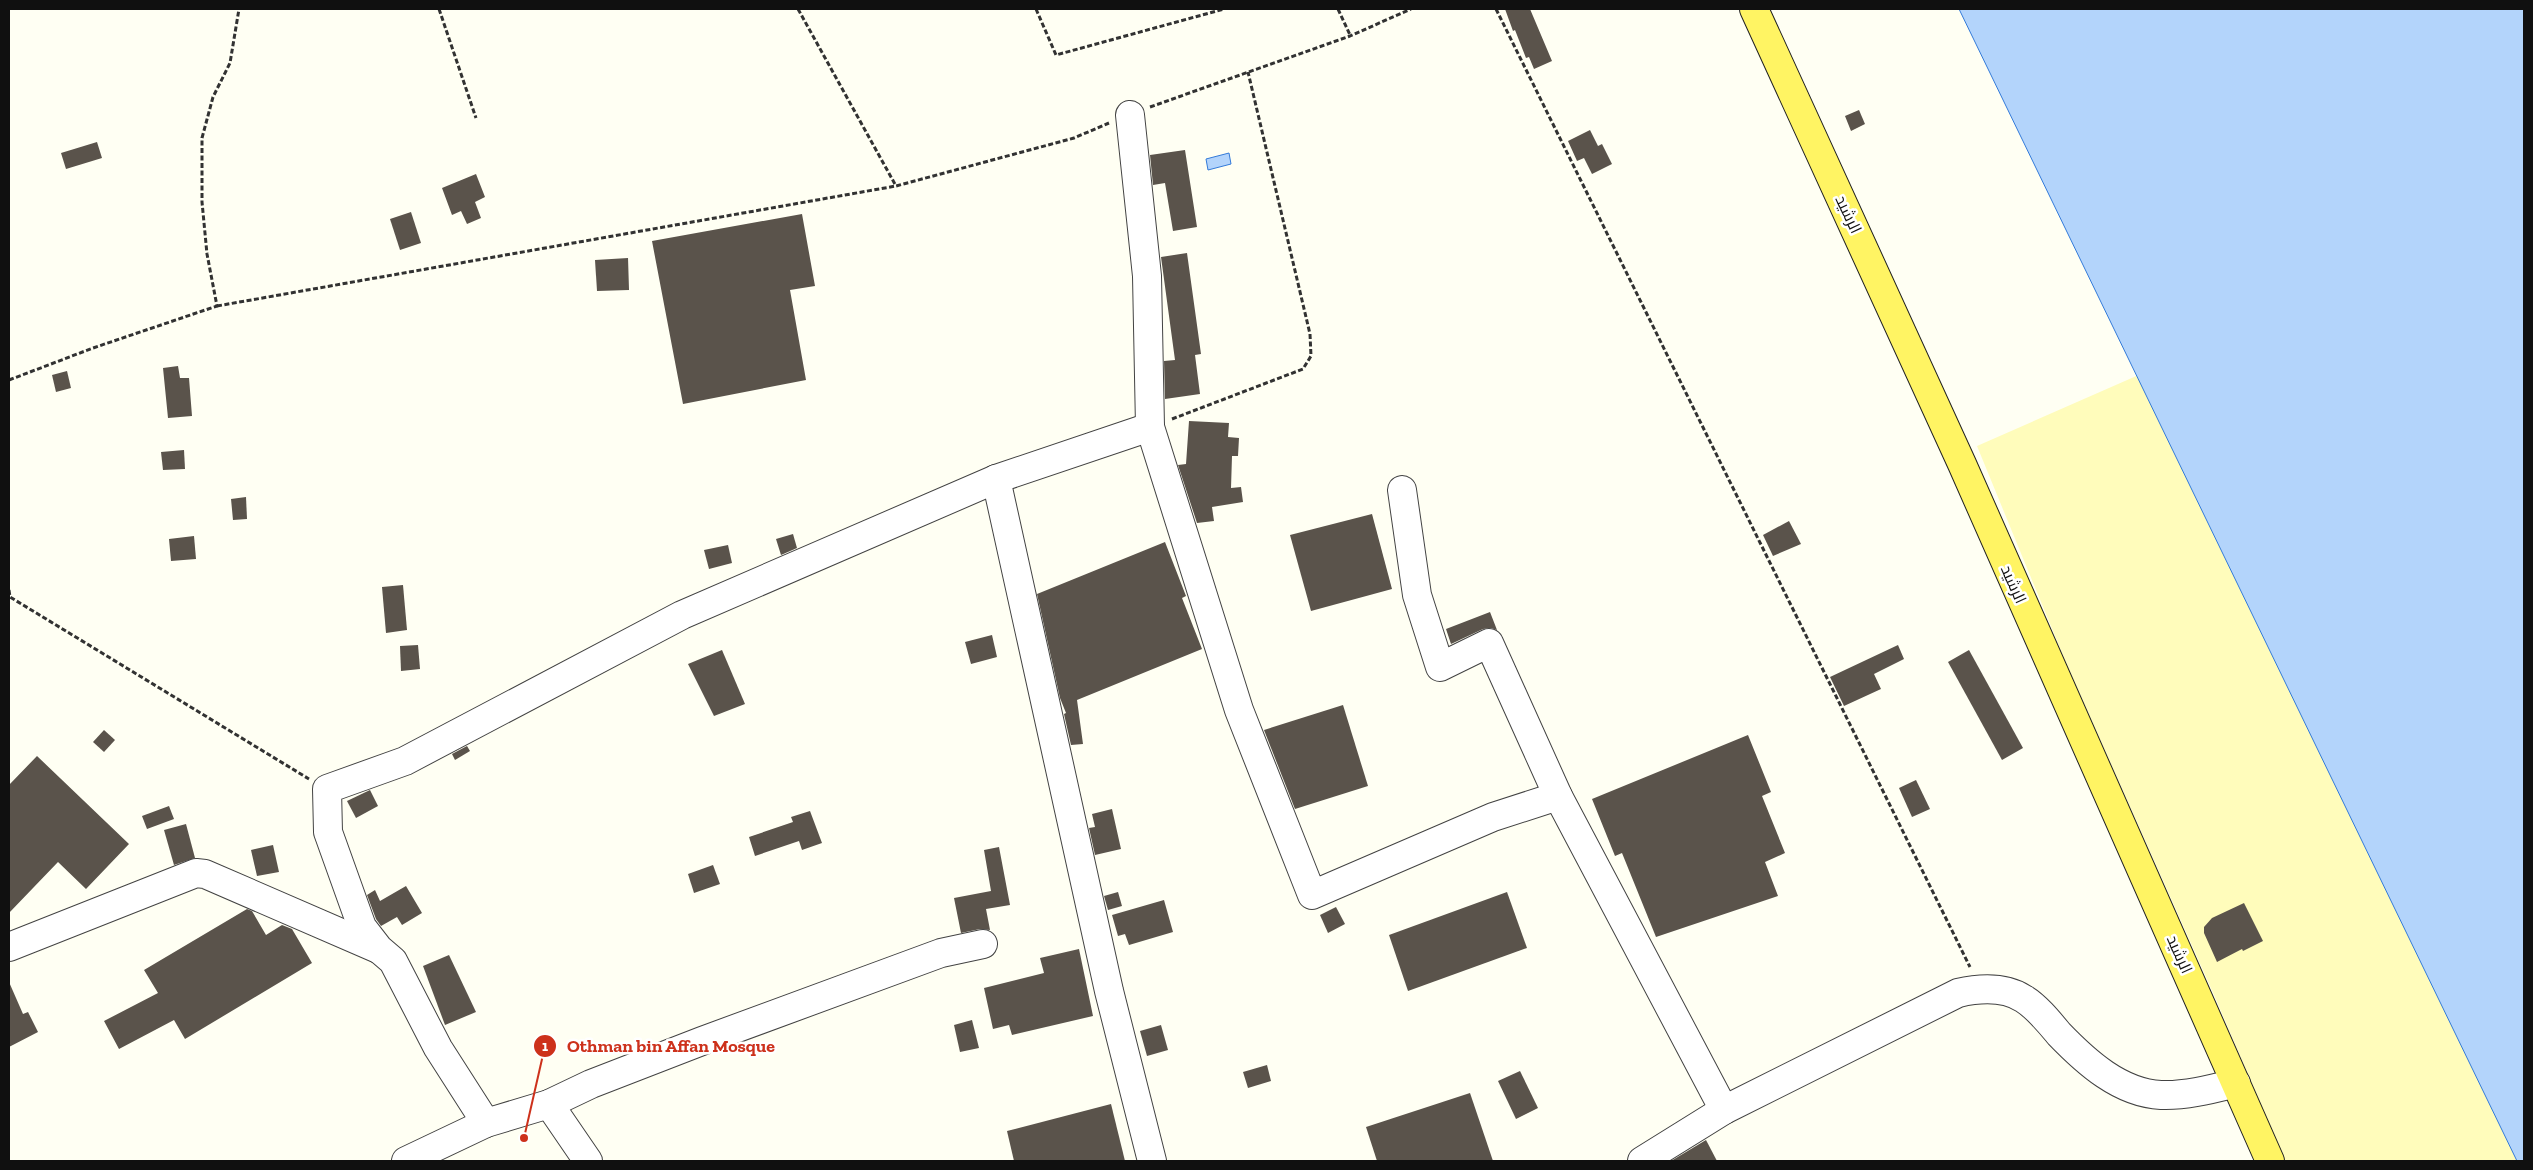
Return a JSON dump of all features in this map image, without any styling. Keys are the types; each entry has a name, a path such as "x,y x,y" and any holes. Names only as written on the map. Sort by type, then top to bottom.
{"main road":[{"name":"الرشيد","path":"1754,9 1962,464 2270,1161"}],"street":[{"path":"1130,114 1147,276 1150,427 1239,710 1312,894 1493,817 1558,796"},
{"path":"486,1123 438,1048 393,961 379,949 362,927 328,832 327,789 404,761 682,615 996,479 1150,427"},
{"path":"996,479 1109,991 1152,1161"},
{"path":"1402,490 1416,595 1440,667 1489,643 1558,796 1724,1110"},
{"path":"9,947 196,873 205,874 379,949"},
{"path":"406,1161 486,1123 549,1104 612,1076 941,953 983,944"},
{"path":"1642,1161 1724,1110 1958,993 1981,988 2005,992 2024,999 2083,1057 2112,1080 2135,1089 2161,1095 2207,1091 2236,1083"},
{"path":"549,1104 588,1161"}],"path":[{"path":"218,306 207,254 202,202 202,138 213,97 230,63 239,9"},
{"path":"439,9 476,118"},
{"path":"798,9 896,186"},
{"path":"1036,9 1056,55 1224,9"},
{"path":"1338,9 1350,36"},
{"path":"9,380 93,348 218,306 896,186 1074,138 1130,114 1350,36 1411,9"},
{"path":"1496,9 1981,988"},
{"path":"1150,427 1304,369 1311,356 1310,334 1248,72"},
{"path":"9,590 10,597 327,789"}],"sand":[{"path":"2150,370 2524,1161 2285,1161 2214,995 2066,663 1977,446"}],"water":[{"path":"1959,9 2524,9 2524,1161 2517,1161"},
{"path":"1229,153 1231,164 1208,170 1206,159"}],"building":[{"path":"1505,9 1530,9 1552,61 1534,69 1529,57 1526,58"},
{"path":"1859,110 1865,124 1851,131 1845,116"},
{"path":"1590,130 1598,146 1602,144 1612,164 1592,174 1584,158 1577,161 1568,141"},
{"path":"97,142 102,158 66,169 61,153"},
{"path":"1185,150 1197,227 1173,231 1165,183 1153,185 1150,155"},
{"path":"476,174 485,197 475,202 481,218 467,224 461,211 452,215 442,188"},
{"path":"411,212 421,243 400,250 390,219"},
{"path":"802,214 815,286 790,290 806,380 683,404 652,241"},
{"path":"1187,253 1201,354 1195,355 1200,394 1165,399 1164,361 1175,360 1161,257"},
{"path":"628,258 629,290 597,291 595,260"},
{"path":"178,366 180,378 189,378 192,416 168,418 163,368"},
{"path":"67,371 71,388 56,392 52,375"},
{"path":"1189,421 1229,423 1228,437 1239,438 1238,456 1232,456 1231,488 1241,487 1243,502 1212,507 1214,521 1197,523 1178,465 1186,464"},
{"path":"184,450 185,469 163,470 161,452"},
{"path":"246,497 247,519 233,520 231,499"},
{"path":"1372,514 1392,589 1311,611 1290,535"},
{"path":"1789,521 1801,544 1773,556 1763,535"},
{"path":"793,534 797,548 781,555 776,539"},
{"path":"194,536 196,559 171,561 169,539"},
{"path":"1165,542 1186,596 1182,598 1202,649 1077,700 1083,744 1071,745 1064,714 1066,713 1060,698 1037,594"},
{"path":"728,545 732,563 709,569 704,550"},
{"path":"403,585 407,630 386,633 382,587"},
{"path":"1490,612 1497,630 1491,628 1483,629 1451,644 1446,629"},
{"path":"992,635 997,657 971,664 965,642"},
{"path":"418,645 420,669 401,671 400,646"},
{"path":"1898,645 1904,659 1874,674 1881,689 1844,706 1830,677"},
{"path":"722,650 745,704 714,716 688,664"},
{"path":"1969,650 2023,748 2002,760 1948,662"},
{"path":"1343,705 1368,786 1295,809 1264,730"},
{"path":"104,730 115,740 104,752 93,742"},
{"path":"1748,735 1771,792 1762,796 1785,853 1765,862 1778,896 1656,937 1622,853 1615,856 1592,799"},
{"path":"467,746 470,751 455,760 452,754"},
{"path":"37,756 129,844 86,889 58,862 9,913 9,785"},
{"path":"1916,780 1930,809 1912,817 1899,788"},
{"path":"370,790 378,806 356,818 347,801"},
{"path":"169,806 174,819 147,829 142,816"},
{"path":"1112,809 1121,849 1095,855 1089,828 1095,827 1092,814"},
{"path":"810,811 822,843 802,850 799,841 755,856 749,837 793,822 791,817"},
{"path":"186,824 195,858 174,865 164,830"},
{"path":"273,845 279,872 257,876 251,850"},
{"path":"999,847 1010,905 986,909 990,930 980,929 961,933 954,898 991,891 984,850"},
{"path":"713,865 720,884 694,893 688,874"},
{"path":"406,886 422,913 402,925 397,917 381,926 376,919 367,895 375,890 380,901"},
{"path":"1118,892 1122,906 1108,910 1104,896"},
{"path":"1507,892 1527,948 1408,991 1389,935"},
{"path":"1164,900 1173,932 1129,945 1125,934 1118,936 1112,915"},
{"path":"2244,903 2263,941 2217,962 2204,933 2204,927 2212,918"},
{"path":"1336,907 1345,924 1328,933 1320,915"},
{"path":"247,909 252,911 266,935 282,925 292,929 312,963 185,1039 174,1020 119,1049 104,1021 158,993 144,970"},
{"path":"1079,949 1093,1016 1012,1035 1009,1025 993,1029 984,988 1044,973 1040,958"},
{"path":"449,955 476,1012 445,1025 423,966"},
{"path":"9,982 23,1014 28,1012 38,1032 9,1047"},
{"path":"972,1020 979,1048 960,1052 954,1025"},
{"path":"1161,1025 1168,1050 1147,1056 1140,1031"},
{"path":"1267,1065 1271,1081 1248,1088 1243,1072"},
{"path":"1520,1071 1538,1108 1516,1119 1498,1081"},
{"path":"1470,1093 1493,1161 1377,1161 1366,1127"},
{"path":"1111,1104 1125,1161 1014,1161 1007,1131"},
{"path":"1706,1140 1717,1161 1671,1161"}],"place":[{"name":"Othman bin Affan Mosque","path":"524,1138"}]}
